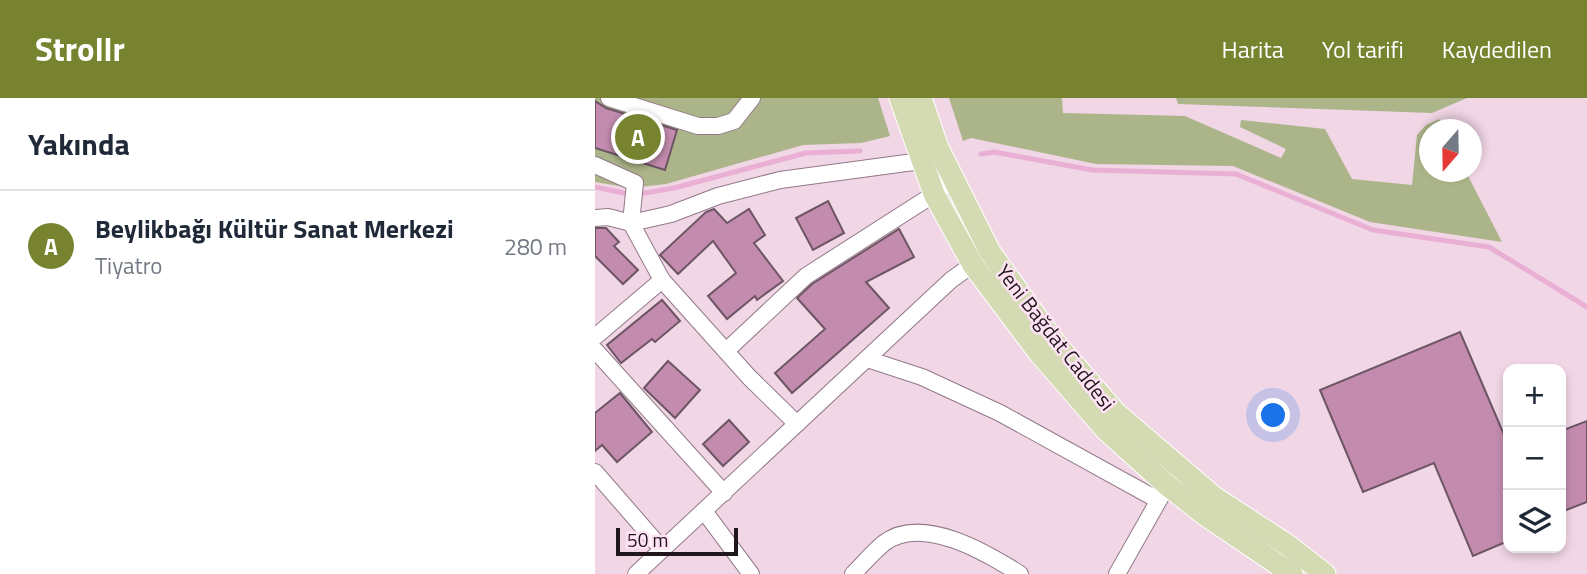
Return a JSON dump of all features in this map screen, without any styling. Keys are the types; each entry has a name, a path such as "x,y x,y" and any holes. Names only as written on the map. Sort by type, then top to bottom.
{"main road":[{"name":"Yeni Bağdat Caddesi","path":"900,98 934,194 981,258 1116,413 1214,497 1289,546 1325,574"},
{"name":"Yeni Bağdat Caddesi","path":"921,98 981,258 1039,354 1163,493 1205,515 1292,574"}],"street":[{"path":"608,98 636,101 698,126 718,126 734,121 752,98"},
{"path":"595,218 631,223 671,214 718,196 780,180 921,161"},
{"path":"595,166 635,183 631,223 662,279 726,351 797,424"},
{"path":"726,351 806,276 953,182"},
{"path":"636,574 951,281 981,258"},
{"path":"595,337 662,279"},
{"path":"595,350 724,493"},
{"path":"867,359 922,377 1163,493 1117,574"},
{"path":"595,472 662,549"},
{"path":"703,511 751,574"},
{"path":"853,574 885,542 898,536 919,533 944,536 971,547 1020,574"}],"green space":[{"path":"595,98 878,98 890,136 861,143 803,145 666,184 631,188 595,182"},
{"path":"949,98 1062,98 1063,113 1185,116 1281,158 1286,149 1240,127 1241,120 1325,129 1352,179 1412,185 1419,133 1419,182 1471,182 1502,242 1370,222 1233,166 1096,164 971,138 963,141"},
{"path":"1176,98 1467,98 1432,113 1178,104"}],"building":[{"path":"595,101 606,108 677,130 665,170 595,148"},
{"path":"828,201 844,233 813,250 796,218"},
{"path":"714,209 727,223 749,209 765,235 754,243 783,281 757,300 755,296 727,319 708,296 736,273 713,241 678,274 660,255 706,212"},
{"path":"595,228 606,228 619,242 614,246 638,270 623,284 595,256"},
{"path":"899,229 914,257 866,282 889,308 792,393 775,373 825,329 797,298 812,284"},
{"path":"662,300 680,321 655,342 652,339 621,363 607,345"},
{"path":"1460,332 1503,432 1503,543 1473,556 1434,463 1363,492 1320,390"},
{"path":"668,361 700,390 675,418 644,388"},
{"path":"620,393 652,432 617,462 602,445 595,451 595,413"},
{"path":"729,420 749,442 723,466 703,444"},
{"path":"1587,421 1587,502 1566,510 1566,490 1566,429"}],"waterway":[{"path":"595,187 633,195 674,188 806,153 860,151"},
{"path":"981,154 994,152 1092,170 1236,174 1373,230 1489,247 1587,307"}],"place":[{"name":"Beylikbağı Kültür Sanat Merkezi","path":"638,137"}]}
